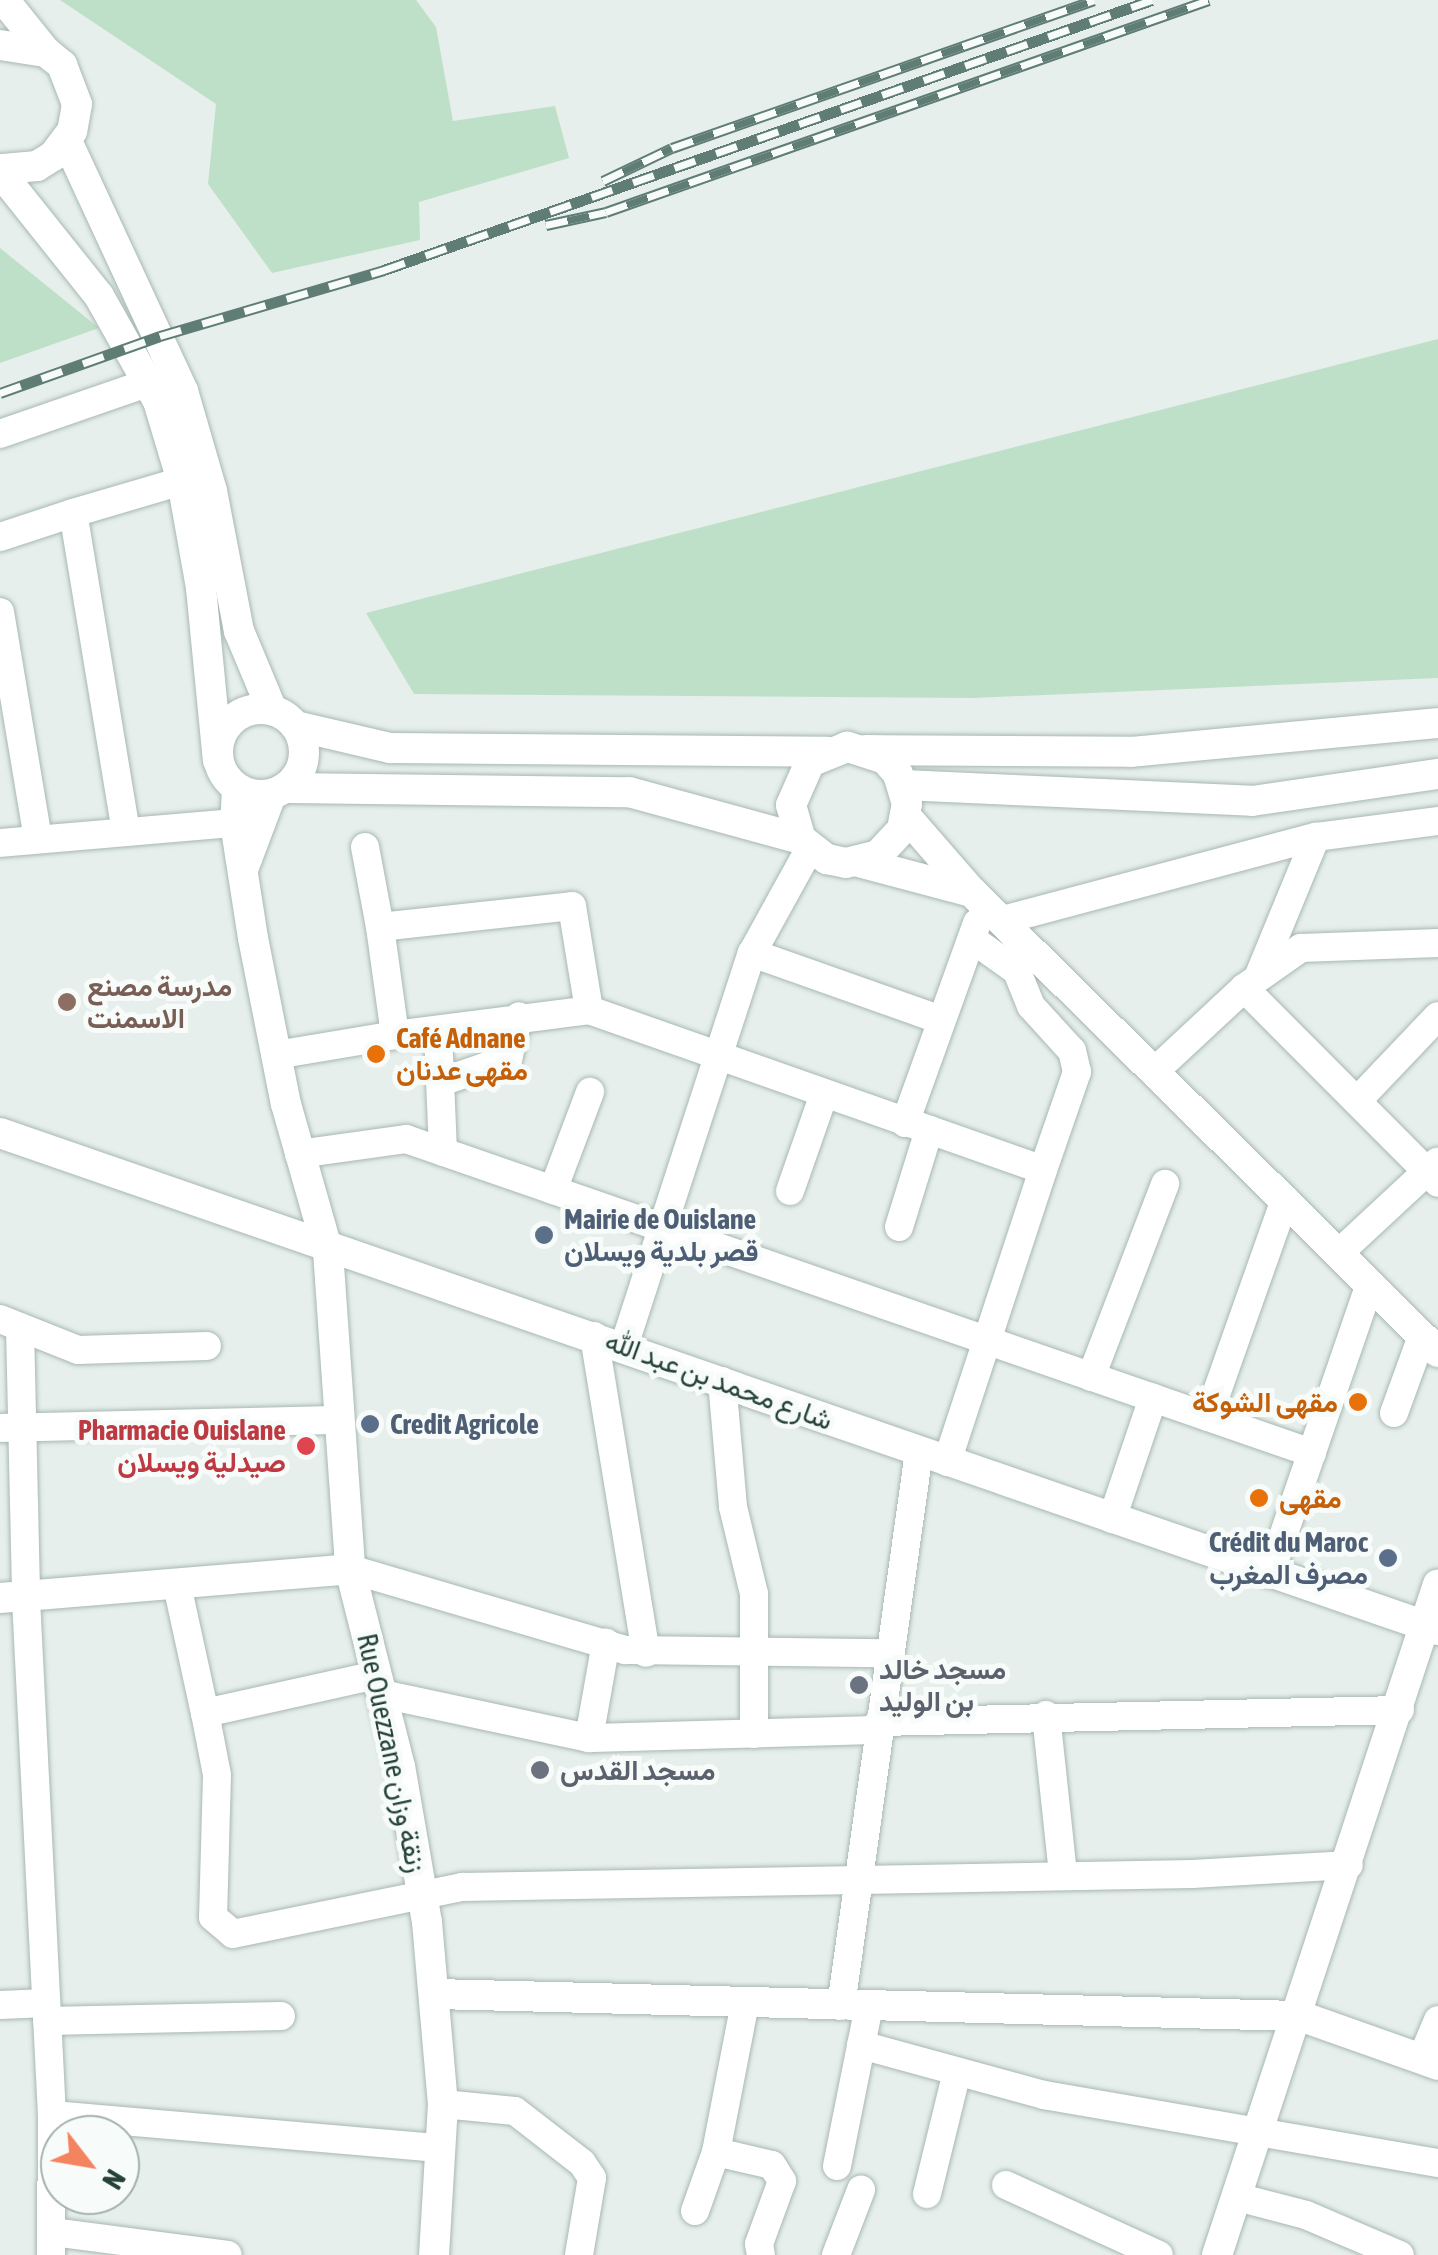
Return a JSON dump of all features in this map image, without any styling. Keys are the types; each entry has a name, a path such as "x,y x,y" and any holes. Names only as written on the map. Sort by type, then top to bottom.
{"street":[{"path":"0,170 36,166 66,141 75,120 72,84 4,0"},
{"path":"0,45 46,52"},
{"path":"66,141 183,391 212,491 239,631 304,763 278,792 244,866"},
{"path":"0,170 100,296 150,382 182,482 218,760 237,789 629,792 805,844 827,859 860,862 987,905 1316,837 1438,822"},
{"path":"0,434 150,382"},
{"path":"0,537 182,482"},
{"path":"73,513 126,832"},
{"path":"0,612 38,839"},
{"path":"218,760 229,722 256,708 390,748 1131,752 1438,724"},
{"path":"866,750 884,759 904,800 987,905 1430,1344 1394,1413"},
{"path":"624,1346 752,953 805,844 793,792 801,773 827,752"},
{"path":"904,800 1217,801 1438,774"},
{"name":"Rue Ouezzane زنقة وزان","path":"237,789 235,823 276,1054 299,1154 328,1252 350,1569 379,1684 422,1895 435,1994 443,2104 437,2148 434,2255"},
{"path":"860,862 890,846 904,800"},
{"path":"0,843 235,823"},
{"path":"1251,983 1316,837"},
{"path":"365,847 395,1034"},
{"path":"380,927 566,903 575,911 589,1010"},
{"path":"899,1228 941,1020 987,905"},
{"path":"836,2166 861,2045 855,2006 857,1877 889,1653 933,1457 986,1341 1078,1072 1072,1051 1031,1006 1017,971 972,938"},
{"path":"1156,1070 1251,983 1301,948 1438,943"},
{"path":"752,953 941,1020"},
{"path":"1251,983 1357,1101 1434,1172 1339,1253"},
{"path":"276,1054 395,1034 438,1032 518,1016 589,1010 1043,1170"},
{"path":"444,1081 508,1059 518,1016"},
{"path":"1357,1101 1438,1016"},
{"path":"438,1032 444,1081 443,1152"},
{"path":"553,1190 590,1092"},
{"path":"790,1190 824,1094"},
{"name":"شارع محمد بن عبد الله","path":"0,1133 328,1252 624,1346 1112,1520 1431,1628"},
{"path":"299,1154 406,1139 1312,1453"},
{"path":"1091,1377 1165,1184"},
{"path":"1208,1417 1285,1199"},
{"path":"1270,1574 1370,1284"},
{"path":"52,2115 13,1599 10,1323 78,1350 207,1346"},
{"path":"594,1336 646,1653"},
{"path":"722,1380 731,1488 754,1594 758,1654 754,1734"},
{"path":"1112,1520 1153,1398"},
{"path":"10,1429 340,1420"},
{"path":"13,1599 350,1569 646,1653 889,1653"},
{"path":"1217,2255 1431,1628 1438,1584"},
{"path":"177,1585 217,1774 216,1927 233,1934 462,1886 1063,1875 1348,1865"},
{"path":"588,1738 606,1643"},
{"path":"205,1712 379,1684 588,1738 754,1734 1046,1715 1400,1710"},
{"path":"1046,1715 1063,1875"},
{"path":"435,1994 1300,2016 1430,2062 1438,2020"},
{"path":"695,2211 716,2152 745,2003"},
{"path":"0,2006 47,2012 281,2016"},
{"path":"861,2045 956,2076 1263,2128 1438,2164"},
{"path":"928,2194 956,2076"},
{"path":"443,2104 515,2112 582,2163 592,2178 579,2255"},
{"path":"140,2123 437,2148"},
{"path":"716,2152 772,2165 781,2175 761,2255"},
{"path":"1006,2186 1159,2255"},
{"path":"836,2255 862,2190"},
{"path":"1237,2197 1306,2214 1400,2255"},
{"path":"51,2215 51,2244 228,2255"}],"green space":[{"path":"60,0 416,0 436,27 453,121 555,106 569,158 419,202 420,240 272,273 208,184 216,104"},
{"path":"0,248 99,328 0,363"},
{"path":"1438,339 1438,678 973,698 414,694 366,613"}],"railway":[{"path":"603,181 672,148 1094,0"},
{"path":"0,393 160,336 384,270 1152,0"},
{"path":"546,225 606,212 1209,0"}],"place":[{"name":"مدرسة مصنع الاسمنت","path":"67,1002"},
{"name":"Café Adnane مقهى عدنان","path":"376,1054"},
{"name":"Mairie de Ouislane قصر بلدية ويسلان","path":"544,1235"},
{"name":"مقهى الشوكة","path":"1358,1402"},
{"name":"Credit Agricole","path":"370,1424"},
{"name":"Pharmacie Ouislane صيدلية ويسلان","path":"306,1446"},
{"name":"مقهى","path":"1259,1498"},
{"name":"Crédit du Maroc مصرف المغرب","path":"1388,1558"},
{"name":"مسجد خالد بن الوليد","path":"859,1685"},
{"name":"مسجد القدس","path":"540,1770"}]}
